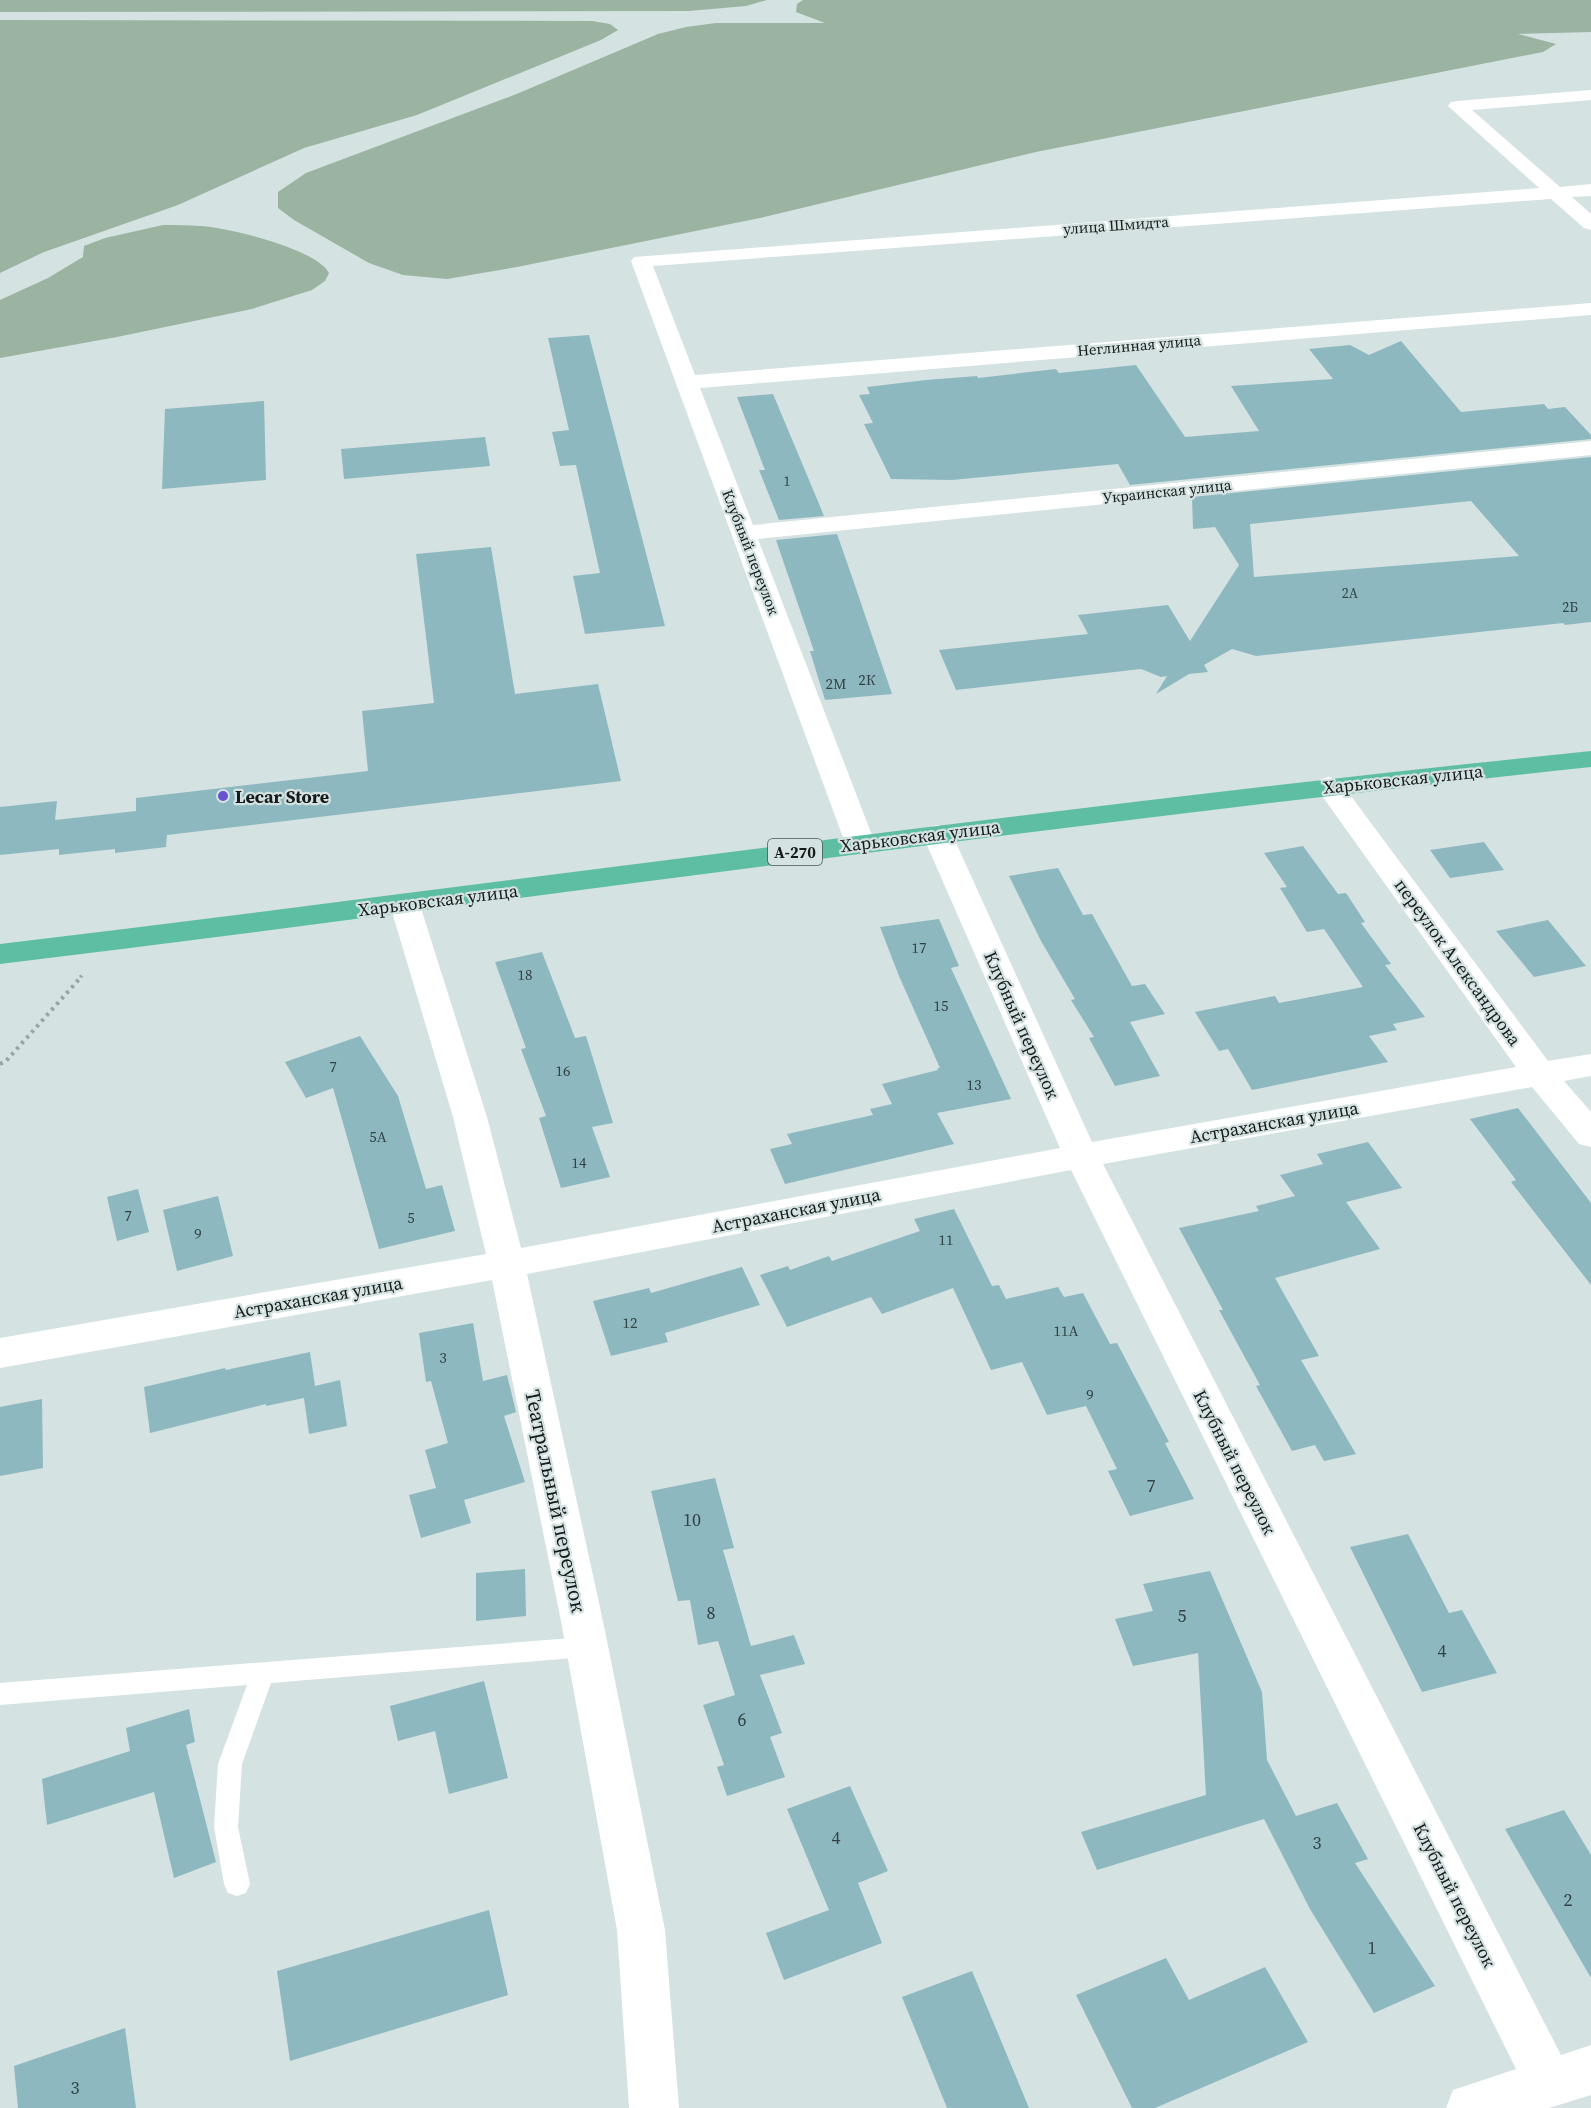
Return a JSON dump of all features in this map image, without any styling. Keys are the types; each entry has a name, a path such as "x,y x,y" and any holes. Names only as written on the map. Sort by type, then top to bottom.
{"highway":[{"name":"Харьковская улица","path":"0,954 405,905 860,843 1329,786 1591,759"}],"street":[{"path":"1591,95 1456,106 1591,224"},
{"name":"улица Шмидта","path":"641,261 1591,190"},
{"name":"Клубный переулок","path":"641,261 860,843"},
{"name":"Неглинная улица","path":"687,382 1591,309"},
{"name":"Украинская улица","path":"744,533 1591,448"},
{"name":"переулок Александрова","path":"1329,786 1540,1074 1591,1135"},
{"name":"Клубный переулок","path":"937,834 1081,1156 1570,2076"},
{"name":"Театральный переулок","path":"405,905 470,1117 507,1264 582,1621 585,1647 641,1930 654,2108"},
{"name":"Астраханская улица","path":"0,1353 507,1264 1081,1156 1591,1065"},
{"path":"1471,2108 1570,2076"}],"lane":[{"path":"0,1694 585,1647"},
{"path":"237,1884 226,1827 230,1764 263,1673"}],"path":[{"path":"0,1064 6,1061 113,940"}],"green space":[{"path":"0,0 767,0 746,6 689,11 0,12"},
{"path":"803,0 1591,0 1591,32 1518,34 1556,44 1543,52 1036,152 760,218 447,279 403,275 369,263 294,220 278,208 278,192 306,173 519,93 658,34 716,23 825,23 796,12 797,4"},
{"path":"0,20 592,21 610,24 618,30 601,40 417,115 304,148 178,205 44,252 0,273"},
{"path":"163,225 213,227 250,235 308,256 321,264 329,273 325,281 312,290 252,309 0,358 0,300 48,278 83,257 84,246 105,238"}],"building":[{"path":"589,335 665,626 585,634 573,576 600,573 576,465 560,466 552,432 569,430 548,338"},
{"path":"1401,341 1461,412 1544,404 1548,409 1565,407 1591,435 1591,439 1130,485 1118,464 952,480 891,479 864,424 873,423 859,395 870,394 867,387 926,380 977,376 978,378 1056,369 1059,373 1136,365 1185,437 1259,431 1231,386 1333,379 1309,349 1350,345 1369,355"},
{"path":"773,394 824,516 779,520 759,470 765,470 737,397"},
{"path":"264,401 266,480 162,489 165,409"},
{"path":"485,437 490,466 344,479 341,449"},
{"path":"1591,457 1591,622 1565,625 1563,623 1256,656 1232,649 1204,665 1208,672 1189,674 1156,694 1167,676 1161,677 1141,669 956,690 939,650 1088,634 1078,615 1168,605 1190,641 1239,565 1215,527 1193,529 1192,497","holes":["1471,501 1519,556 1254,577 1250,524"]},
{"path":"837,534 892,694 825,700 810,651 814,651 776,540"},
{"path":"491,547 515,694 598,684 621,781 167,835 166,847 115,853 115,849 59,855 59,849 0,855 0,807 57,801 55,820 136,811 136,798 368,771 362,711 434,703 416,554"},
{"path":"1484,842 1504,870 1450,878 1430,850"},
{"path":"1303,846 1338,894 1346,893 1365,922 1361,923 1391,964 1385,965 1425,1017 1393,1024 1397,1030 1369,1036 1388,1062 1252,1090 1228,1049 1219,1051 1195,1012 1275,996 1279,1003 1363,987 1324,929 1307,932 1280,888 1287,887 1264,853"},
{"path":"1058,868 1083,915 1092,914 1132,986 1145,984 1165,1014 1130,1022 1160,1076 1115,1086 1089,1038 1094,1037 1071,1000 1075,999 1041,941 1009,876"},
{"path":"939,919 959,966 951,968 1011,1099 937,1113 954,1144 785,1184 770,1149 792,1144 787,1134 873,1115 870,1109 892,1104 882,1084 940,1068 880,927"},
{"path":"1548,920 1586,966 1534,977 1496,931"},
{"path":"542,952 575,1038 586,1036 613,1123 592,1127 610,1177 561,1188 539,1118 546,1116 521,1049 526,1048 495,962"},
{"path":"360,1036 398,1096 426,1189 442,1185 455,1231 379,1249 333,1088 306,1098 285,1062"},
{"path":"1518,1108 1591,1203 1591,1285 1511,1182 1516,1180 1470,1119"},
{"path":"1368,1142 1402,1188 1346,1202 1380,1249 1275,1278 1319,1356 1301,1360 1356,1454 1324,1461 1315,1445 1292,1451 1256,1386 1260,1385 1219,1310 1223,1310 1179,1228 1259,1211 1256,1206 1295,1196 1280,1175 1323,1164 1317,1154"},
{"path":"138,1189 149,1232 117,1241 107,1197"},
{"path":"218,1196 233,1256 177,1271 163,1210"},
{"path":"954,1209 992,1286 999,1285 1006,1299 1058,1287 1064,1297 1083,1293 1110,1344 1117,1343 1169,1442 1165,1443 1194,1499 1130,1516 1108,1471 1117,1469 1086,1406 1047,1415 1022,1362 991,1370 953,1288 882,1314 871,1297 787,1327 760,1275 788,1266 790,1270 829,1256 832,1261 920,1231 914,1219"},
{"path":"742,1267 760,1305 665,1333 668,1342 611,1356 593,1301 649,1288 651,1293"},
{"path":"473,1323 483,1381 507,1375 516,1412 504,1416 525,1482 464,1500 471,1523 421,1538 409,1495 436,1488 425,1450 448,1443 431,1381 426,1382 419,1333"},
{"path":"310,1352 315,1386 340,1380 347,1426 309,1434 304,1398 266,1406 266,1404 150,1433 144,1387 225,1368 226,1370"},
{"path":"42,1399 43,1468 0,1476 0,1407"},
{"path":"715,1478 734,1548 723,1550 751,1646 794,1635 805,1664 760,1675 782,1733 770,1737 785,1777 727,1796 717,1767 724,1765 703,1705 735,1695 718,1641 698,1645 690,1600 678,1601 651,1491"},
{"path":"1408,1534 1449,1613 1462,1610 1497,1673 1422,1692 1350,1547"},
{"path":"525,1569 526,1616 476,1621 476,1573"},
{"path":"1210,1571 1262,1692 1267,1760 1296,1816 1337,1803 1368,1859 1355,1863 1435,1986 1374,2013 1310,1909 1264,1819 1097,1870 1081,1832 1206,1795 1198,1653 1133,1666 1115,1619 1153,1611 1143,1584"},
{"path":"484,1681 508,1778 449,1794 435,1731 398,1741 390,1706"},
{"path":"189,1709 195,1742 186,1745 216,1862 174,1878 154,1792 47,1825 42,1779 130,1751 126,1728"},
{"path":"850,1786 888,1871 858,1883 882,1943 784,1980 766,1933 829,1910 787,1809"},
{"path":"1564,1810 1591,1855 1591,1978 1505,1829"},
{"path":"489,1910 508,1995 290,2061 277,1971"},
{"path":"1166,1958 1189,2000 1265,1967 1308,2042 1155,2108 1132,2108 1076,1995"},
{"path":"972,1971 1029,2108 947,2108 902,1997"},
{"path":"125,2028 136,2108 18,2108 14,2066"}],"place":[{"name":"Lecar Store","path":"223,796"}]}
